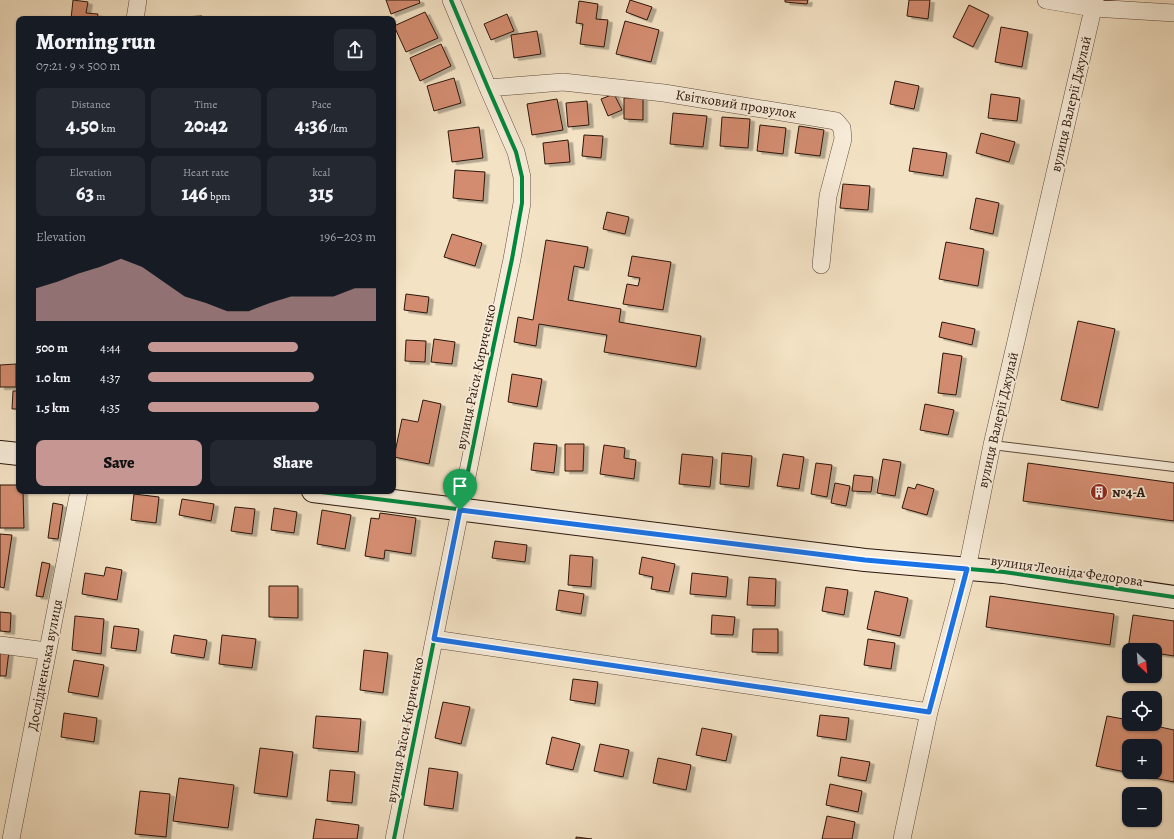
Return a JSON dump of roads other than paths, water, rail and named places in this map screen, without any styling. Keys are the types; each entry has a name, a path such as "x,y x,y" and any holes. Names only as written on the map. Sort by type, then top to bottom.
{"street":[{"path":"135,16 138,0"},
{"name":"вулиця Раїси Кириченко","path":"394,839 512,259 522,203 522,177 516,152 451,0"},
{"path":"1046,0 1174,13"},
{"name":"вулиця Валерії Джулай","path":"902,839 929,712 967,569 992,445 1094,4"},
{"name":"Квітковий провулок","path":"488,88 563,82 664,93 836,121 842,128 843,140 828,196 821,265"},
{"path":"0,452 16,454"},
{"name":"Дослідненська вулиця","path":"11,839 78,494"},
{"name":"вулиця Леоніда Федорова","path":"336,494 857,559 1004,572 1174,597"},
{"path":"434,639 929,712"},
{"path":"0,645 47,651"}],"lane":[{"path":"992,445 1174,467"}],"place":[{"name":"№4-А","path":"1099,492"}]}
